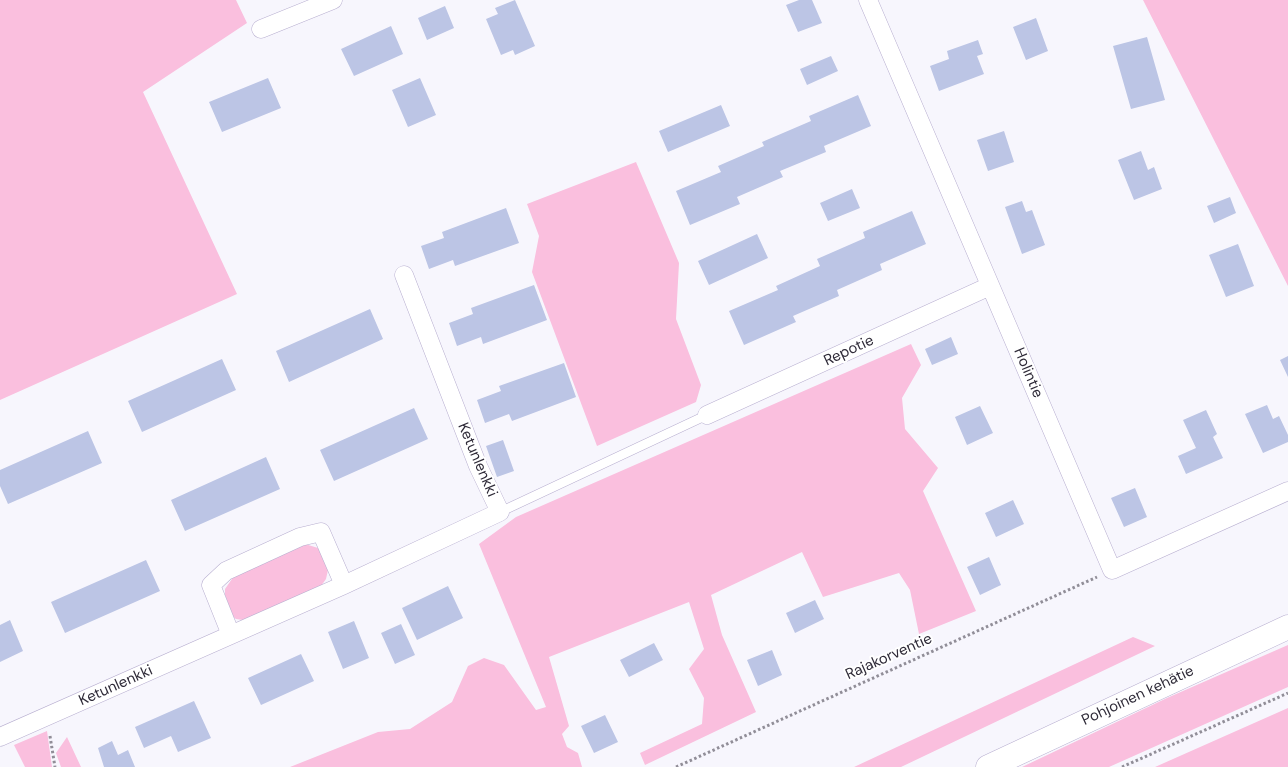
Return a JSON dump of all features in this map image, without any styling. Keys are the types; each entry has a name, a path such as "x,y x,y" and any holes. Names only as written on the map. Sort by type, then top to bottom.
{"main road":[{"name":"Pohjoinen kehätie","path":"988,767 1288,627"}],"street":[{"path":"261,29 333,0"},
{"name":"Holintie","path":"868,0 1112,570"},
{"name":"Ketunlenkki","path":"0,737 344,585 500,512 478,466 404,275"},
{"name":"Repotie","path":"707,415 990,286"},
{"path":"1112,570 1288,491"},
{"path":"231,635 211,585 226,571 300,537 321,532 344,585"}],"lane":[{"path":"500,512 707,415"}],"path":[{"name":"Rajakorventie","path":"676,767 1112,570"},
{"path":"1122,767 1288,693"},
{"path":"54,713 50,732 56,767"}],"shaded area":[{"path":"0,0 236,0 247,23 143,92 237,294 0,400"},
{"path":"1143,0 1288,0 1288,286"},
{"path":"636,162 679,263 676,319 701,385 696,402 597,446 532,272 539,236 527,204"},
{"path":"911,344 921,365 902,398 905,429 938,468 923,491 976,611 919,634 910,590 899,573 823,597 802,552 711,595 722,635 756,712 645,765 640,753 702,724 704,698 689,669 704,649 689,602 549,657 569,726 562,734 567,747 578,753 582,767 290,767 378,732 410,729 452,702 468,666 484,658 504,665 536,710 546,707 479,544 516,517"},
{"path":"305,544 318,548 325,559 328,570 326,579 321,586 243,620 232,616 225,595 225,589 234,576"},
{"path":"1133,637 1155,646 901,767 854,767"},
{"path":"1288,645 1288,687 1109,767 1022,767 1167,698"},
{"path":"1288,708 1288,767 1155,767"},
{"path":"47,731 52,767 25,767 14,745"},
{"path":"67,737 81,767 61,767 56,753"}],"building":[{"path":"515,0 535,46 515,55 513,50 501,55 486,19 498,14 495,8"},
{"path":"799,0 812,0 822,23 798,32 786,5"},
{"path":"445,6 454,28 427,40 418,18"},
{"path":"1036,18 1048,51 1026,60 1013,27"},
{"path":"391,26 403,54 354,76 341,49"},
{"path":"1147,37 1165,100 1131,109 1113,46"},
{"path":"978,40 983,54 977,56 984,74 939,91 930,66 949,59 947,51"},
{"path":"831,56 838,71 807,85 800,69"},
{"path":"268,78 281,108 222,132 209,102"},
{"path":"420,78 436,115 408,127 392,90"},
{"path":"858,95 871,126 824,146 826,152 780,171 783,177 737,197 740,204 690,225 676,191 721,172 718,166 764,146 762,142 811,121 809,116"},
{"path":"721,105 730,126 668,152 659,131"},
{"path":"1004,131 1014,162 988,171 977,140"},
{"path":"1141,151 1148,170 1154,167 1162,189 1134,200 1118,160"},
{"path":"852,189 860,208 828,221 820,203"},
{"path":"1230,197 1236,213 1214,223 1207,206"},
{"path":"1022,201 1026,212 1032,210 1045,245 1022,254 1005,207"},
{"path":"506,208 519,243 455,266 453,260 429,269 421,246 444,238 442,232"},
{"path":"912,211 926,244 880,264 882,270 837,290 839,296 793,316 796,322 744,345 729,311 778,290 776,286 820,266 817,259 865,238 863,232"},
{"path":"757,234 768,258 709,285 698,261"},
{"path":"1238,244 1254,286 1226,297 1209,255"},
{"path":"534,285 547,320 483,344 481,337 457,346 449,323 473,314 471,308"},
{"path":"370,309 383,339 289,382 276,351"},
{"path":"951,337 958,354 932,365 925,349"},
{"path":"1288,356 1288,377 1280,360"},
{"path":"222,359 236,390 142,432 128,401"},
{"path":"564,363 576,397 512,421 509,414 485,423 477,400 501,391 499,386"},
{"path":"1267,405 1273,419 1279,416 1288,435 1288,442 1263,453 1245,414"},
{"path":"980,406 993,433 967,445 955,417"},
{"path":"414,408 428,439 334,481 320,450"},
{"path":"1206,410 1217,434 1213,437 1223,458 1186,474 1178,456 1196,448 1183,420"},
{"path":"88,431 102,463 8,504 0,486 0,470"},
{"path":"503,440 514,471 497,477 486,446"},
{"path":"266,457 280,489 185,531 171,500"},
{"path":"1135,488 1147,517 1124,527 1111,498"},
{"path":"1013,500 1024,524 996,537 985,513"},
{"path":"989,557 1001,585 980,595 967,567"},
{"path":"146,560 160,591 65,633 51,602"},
{"path":"448,586 463,618 417,640 402,608"},
{"path":"815,600 824,619 795,633 786,613"},
{"path":"10,620 23,651 0,662 0,625"},
{"path":"354,621 369,658 343,669 328,632"},
{"path":"401,624 415,655 395,664 381,633"},
{"path":"654,643 663,660 629,677 620,660"},
{"path":"772,650 782,675 758,686 747,660"},
{"path":"301,654 314,681 261,705 248,678"},
{"path":"194,701 211,738 178,752 171,736 144,748 135,727"},
{"path":"605,715 618,742 594,753 581,726"},
{"path":"112,741 118,755 128,750 135,767 104,767 98,748"}]}
